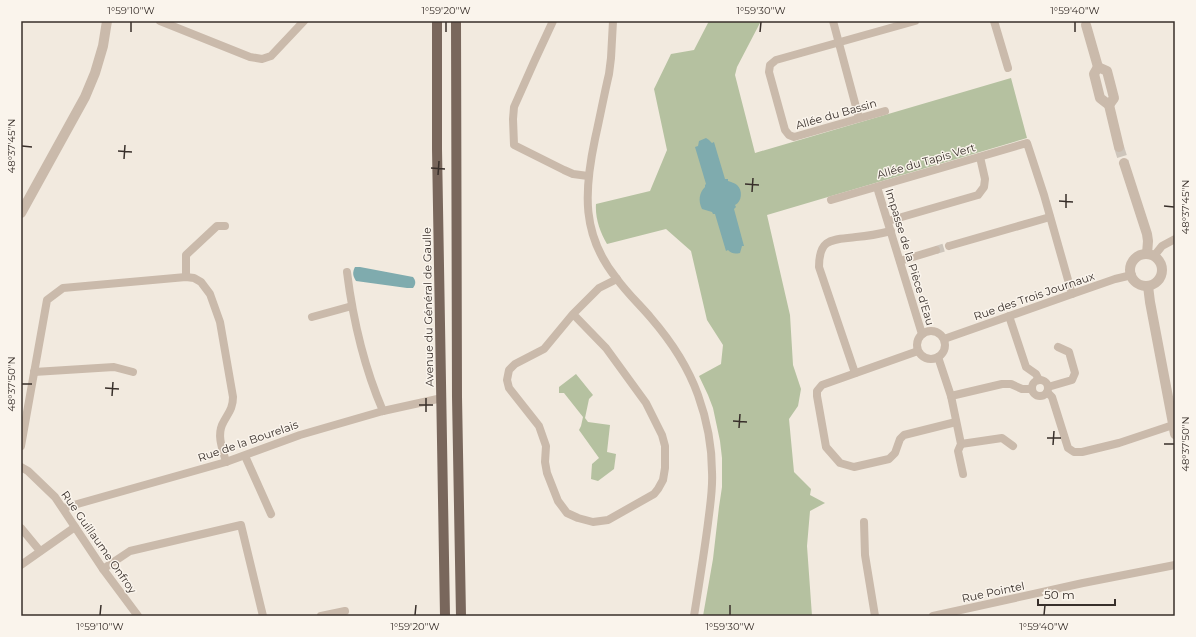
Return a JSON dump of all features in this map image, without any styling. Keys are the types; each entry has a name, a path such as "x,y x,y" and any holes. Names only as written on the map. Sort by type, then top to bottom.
{"main road":[{"name":"Avenue du Général de Gaulle","path":"437,21 437,142 445,616"},
{"path":"456,21 457,389 461,616"}],"street":[{"path":"21,213 85,97 95,73 103,46 107,21"},
{"path":"160,21 250,57 262,59 271,56 304,21"},
{"path":"553,21 514,107 514,145 573,174 588,176"},
{"path":"613,21 610,74 594,142 588,176 587,204 592,230 598,249 617,279 652,319 683,363 698,395 706,424 709,436 712,489 694,616"},
{"path":"833,21 840,42 859,118"},
{"path":"840,42 915,21"},
{"path":"994,21 1008,68"},
{"path":"1086,25 1098,67 1094,74 1100,98 1109,104 1119,147"},
{"name":"Allée du Bassin","path":"840,42 776,60 770,65 769,72 785,130 789,136 794,137 885,111"},
{"name":"Allée du Tapis Vert","path":"831,200 1027,143 1050,217"},
{"path":"888,222 978,195 984,187 985,179 980,157"},
{"path":"1124,163 1147,234 1150,255 1161,264 1162,273 1157,281 1148,286 1134,280 1131,270 1134,261 1142,255 1150,255 1175,239"},
{"name":"Impasse de la Pièce d'Eau","path":"877,187 922,334"},
{"path":"949,246 1050,217 1072,294"},
{"path":"186,277 186,255 217,226 225,226"},
{"path":"855,373 819,267 819,256 822,249 830,240 875,235 891,231"},
{"path":"900,261 936,250"},
{"path":"347,272 360,345 371,385 382,411"},
{"name":"Rue des Trois Journaux","path":"944,339 1115,279 1132,275"},
{"path":"21,446 47,300 63,288 186,277 194,278 201,282 210,294 220,322 233,396 231,410 222,426 220,433 220,441 226,462"},
{"path":"573,314 606,348 646,403 662,435 665,446 665,468 663,480 654,494 608,520 593,522 567,513 558,501 547,473 545,462 546,446 539,426 509,388 507,380 509,370 515,364 544,349 573,314 599,288 617,279"},
{"path":"1009,316 1026,367 1036,374 1039,380 1046,383 1068,448 1074,452 1082,452 1174,429 1148,286"},
{"path":"312,317 352,306"},
{"path":"930,331 938,333 944,339 945,346 943,352 938,357 930,359 923,357 916,344 922,334 930,331"},
{"path":"1032,389 1035,394 1039,396 1044,395 1048,389 1072,380 1075,373 1068,352 1058,347"},
{"path":"918,350 822,385 817,396 826,447 840,463 854,467 889,459 895,453 900,439 904,435 956,422"},
{"path":"938,357 951,396 961,444 958,451 963,474"},
{"path":"34,372 114,367 133,372"},
{"path":"1032,389 1035,382 1039,380"},
{"path":"951,396 1002,384 1011,384 1022,388 1032,389"},
{"name":"Rue de la Bourelais","path":"63,508 226,462 280,442 382,411 442,398"},
{"path":"961,444 1002,438 1013,446"},
{"path":"245,456 271,514"},
{"name":"Rue Guillaume Onfroy","path":"21,467 40,481 56,497 103,569 138,616"},
{"path":"864,522 865,555 875,616"},
{"path":"103,569 130,551 241,525 263,616"},
{"path":"21,564 75,527"},
{"path":"21,528 40,551"},
{"name":"Rue Pointel","path":"933,616 1083,583 1175,565"},
{"path":"321,616 345,611"}],"green space":[{"path":"709,21 761,21 737,67 735,75 755,153 1011,78 1027,138 767,215 790,315 793,365 801,389 798,406 789,419 794,472 811,489 810,495 825,503 810,511 807,546 812,616 703,616 713,559 722,487 722,458 713,408 699,376 721,364 723,345 707,320 691,251 666,229 607,244 597,220 596,204 650,191 667,150 654,89 671,54 694,50"},
{"path":"576,374 593,395 589,399 585,418 588,422 610,425 607,452 616,454 614,469 598,481 591,479 592,464 599,458 579,430 583,417 564,393 559,393 559,387"}],"water":[{"path":"706,138 712,143 714,142 725,179 728,179 728,181 736,184 741,193 740,199 735,205 736,207 734,209 744,246 742,246 740,253 737,254 728,250 726,251 715,214 702,209 701,206 700,194 706,184 695,147 698,146 699,141"},
{"path":"355,267 413,277 415,284 413,288 407,288 356,281 353,274"}],"tunnel":[{"path":"1119,147 1124,163"},
{"path":"936,250 949,246"}]}
